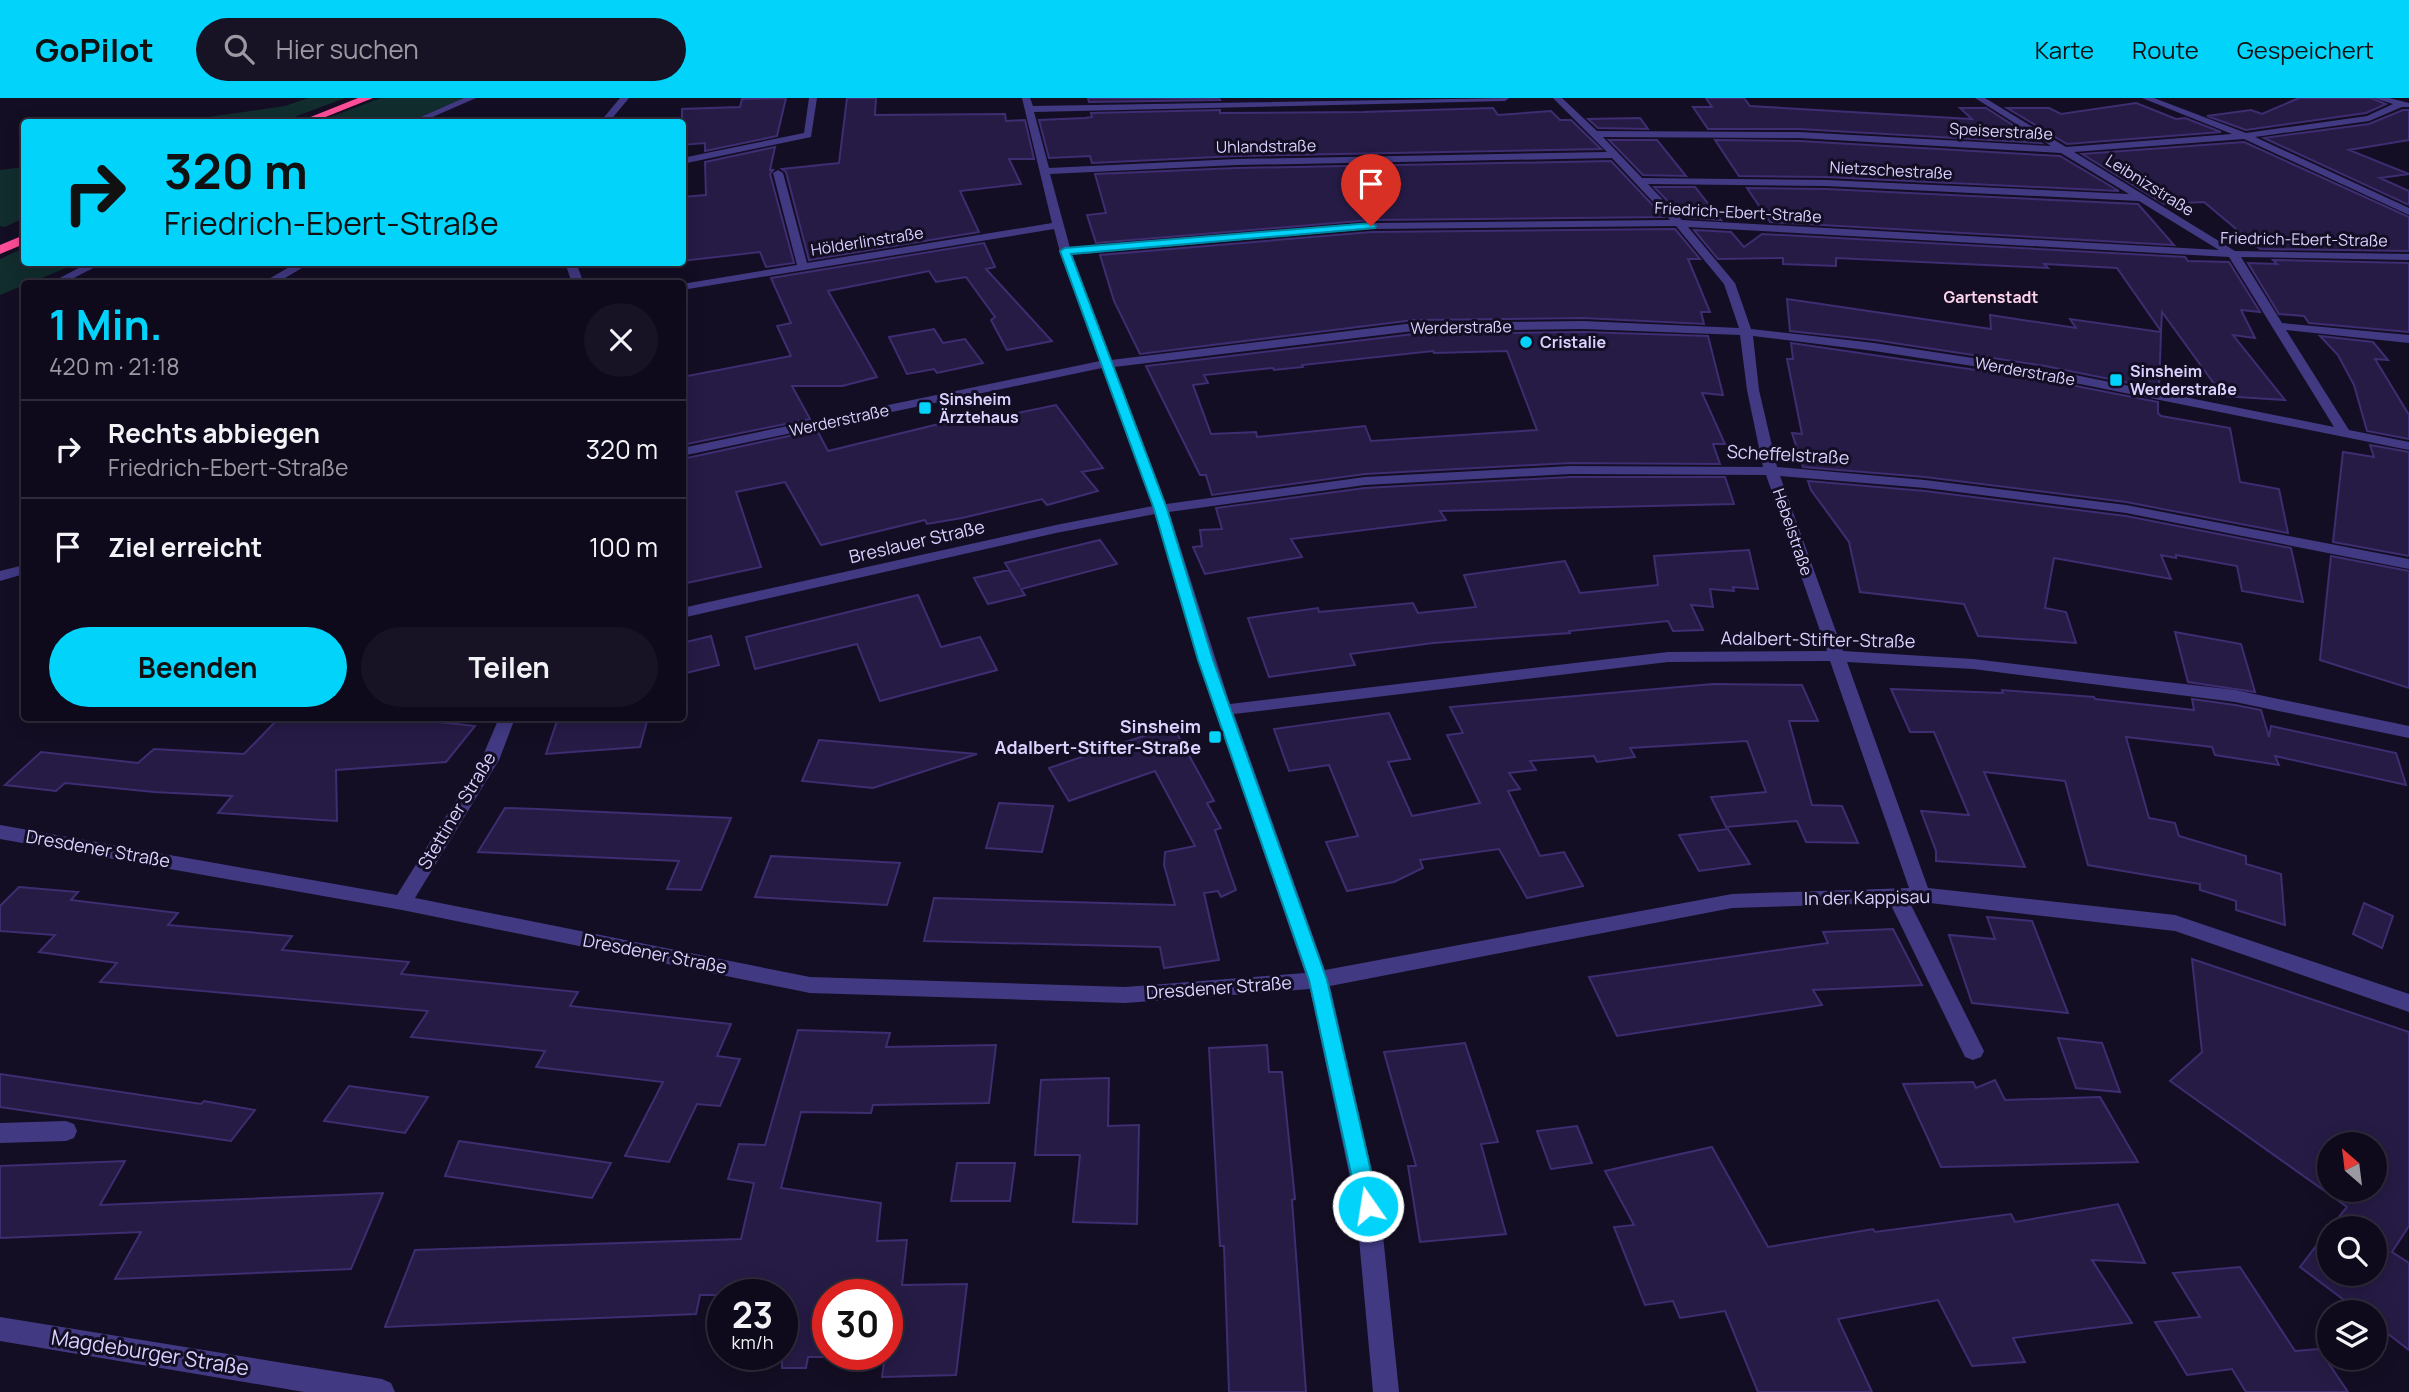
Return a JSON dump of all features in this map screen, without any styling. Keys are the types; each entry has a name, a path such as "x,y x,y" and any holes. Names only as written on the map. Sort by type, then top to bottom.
{"highway":[{"path":"312,119 368,98"},
{"path":"0,250 21,240"}],"street":[{"path":"421,119 472,98"},
{"path":"607,119 625,98"},
{"path":"686,160 808,135 813,98"},
{"path":"1386,1392 1368,1206 1318,980 1224,710 1161,509 1065,251 1027,103 1505,98"},
{"name":"Hebelstraße","path":"1557,98 1679,223 1729,283 1746,332 1753,390 1771,471 1921,895"},
{"name":"Leibnizstraße","path":"1979,98 2233,254 2344,433"},
{"path":"2146,98 2245,136 2409,212"},
{"path":"2378,98 2405,105"},
{"name":"Speiserstraße","path":"1595,134 1799,135 2065,150 2245,136 2369,118 2405,105"},
{"name":"Uhlandstraße","path":"1043,171 1237,162 1615,155"},
{"path":"778,173 803,267"},
{"name":"Nietzschestraße","path":"1639,181 1732,180 1866,184 2141,198"},
{"name":"Friedrich-Ebert-Straße","path":"1065,251 1371,226 1679,223 2233,254 2409,257"},
{"name":"Hölderlinstraße","path":"686,286 1057,225"},
{"path":"62,280 92,266"},
{"path":"273,280 299,266"},
{"name":"Werderstraße","path":"686,451 1105,364 1414,327 1583,325 1746,332 1874,347 2045,373 2409,446"},
{"path":"2279,326 2409,338"},
{"name":"Scheffelstraße","path":"1161,509 1365,481 1570,470 1771,471 1925,484 2126,509 2409,564"},
{"name":"Breslauer Straße","path":"686,612 1055,529 1161,509"},
{"path":"0,576 21,571"},
{"name":"Adalbert-Stifter-Straße","path":"1224,710 1668,657 1836,656 1973,664 2235,696 2409,732"},
{"name":"Stettiner Straße","path":"402,903 490,760 506,721"},
{"name":"Dresdener Straße","path":"0,832 402,903 810,985 1125,995 1318,980"},
{"name":"In der Kappisau","path":"1318,980 1732,901 1921,895 2175,923 2409,1003"},
{"path":"1897,897 1973,1051"},
{"path":"0,1133 66,1130"},
{"name":"Magdeburger Straße","path":"0,1329 382,1392"}],"green space":[{"path":"308,98 345,98 289,119 194,119 285,106"},
{"path":"381,98 465,98 415,119 325,119"},
{"path":"21,167 21,219 5,227 0,226 0,170"},
{"path":"21,249 21,266 71,266 37,280 21,280 21,286 0,295 0,259"}],"building":[{"path":"786,98 777,136 705,151 705,143 686,145 686,119 682,119 682,109 740,107 742,99"},
{"path":"847,98 876,98 875,115 1005,114 1006,121 1025,120 1034,159 1009,159 1021,184 960,191 979,232 809,260 786,172 782,169 839,163"},
{"path":"1088,98 1219,98 1220,100 1089,102"},
{"path":"1706,98 1744,98 1750,106 1972,119 1960,108 1986,108 2041,143 1799,129 1708,129 1693,107 1712,107"},
{"path":"2299,98 2371,98 2386,104 2366,113 2246,130 2207,116 2251,110 2262,114"},
{"path":"2136,103 2176,119 2185,118 2221,132 2067,144 2007,108 2049,108 2061,114"},
{"path":"1493,108 1498,115 1551,111 1560,120 1571,120 1601,149 1237,156 1092,163 1090,156 1049,158 1039,120 1085,118 1092,117 1091,113 1220,110 1220,113 1363,112"},
{"path":"2409,110 2409,140 2349,150 2409,174 2380,178 2409,191 2409,205 2264,138 2369,124"},
{"path":"1640,118 1648,129 1598,128 1588,119"},
{"path":"1609,140 1657,140 1686,176 1643,175"},
{"path":"1715,140 1799,141 2060,156 2119,191 1826,177 1739,176"},
{"path":"2244,142 2409,217 2409,251 2260,249 2204,202 2164,204 2082,154"},
{"path":"775,147 770,170 773,170 770,174 794,263 766,267 760,252 686,261 686,197 706,195 705,162"},
{"path":"1611,161 1664,217 1371,220 1096,243 1087,215 1106,213 1095,174 1237,168"},
{"path":"1654,187 1695,187 1721,220 1683,217"},
{"path":"1747,188 1826,189 2138,204 2174,245 1770,222"},
{"path":"1675,229 1700,259 1688,259 1710,312 1701,312 1704,324 1583,318 1414,320 1140,354 1114,301 1100,255 1371,232"},
{"path":"1694,230 1731,232 1744,247 1762,234 2185,257 2188,261 2229,262 2260,312 2241,310 2255,338 2233,335 2285,400 2223,396 2162,312 2161,331 2117,268 2044,264 2048,268 1836,258 1836,266 1783,264 1783,258 1718,259"},
{"path":"984,243 995,267 986,269 1052,341 1007,350 991,320 995,317 966,277 936,282 929,271 828,291 877,377 842,386 792,386 810,419 686,444 686,376 791,356 777,326 791,323 771,278"},
{"path":"2273,260 2409,263 2409,332 2309,323 2304,316 2279,314 2248,263 2277,264"},
{"path":"1787,299 1991,329 1990,315 2076,328 2070,319 2161,332 2159,389 2045,366 1874,340 1790,331"},
{"path":"934,329 943,343 965,339 983,363 937,373 934,369 907,374 889,337"},
{"path":"1583,332 1708,336 1723,395 1702,393 1725,444 1713,444 1720,464 1570,463 1365,474 1212,495 1206,475 1200,475 1146,366 1414,334","holes":["1507,351 1537,430 1371,441 1365,426 1257,437 1256,432 1211,434 1193,385 1208,383 1204,375 1434,353"]},
{"path":"2320,336 2373,342 2388,360 2375,359 2409,415 2409,439 2367,431 2354,385 2338,355"},
{"path":"1791,343 2045,380 2158,402 2158,413 2161,416 2230,428 2240,482 2279,489 2288,533 2126,502 1925,477 1803,467 1792,433 1802,434 1787,359 1793,359"},
{"path":"1056,405 1103,468 1082,472 1098,491 1047,505 1042,499 962,518 927,524 925,520 821,545 785,482 736,492 761,567 686,583 686,458 817,430 828,451 980,414 984,420"},
{"path":"2370,445 2409,452 2409,556 2333,542 2343,452 2374,457"},
{"path":"1570,477 1725,477 1734,504 1440,511 1446,520 1291,539 1302,557 1205,574 1193,547 1202,546 1200,530 1222,529 1216,508 1365,488"},
{"path":"1808,481 1925,491 2126,516 2291,548 2303,602 2242,591 2237,566 2176,555 2176,558 2161,555 2171,579 2054,558 2045,608 2066,612 2076,643 1978,636 1964,604 1860,592 1849,542 1811,490"},
{"path":"1100,540 1117,564 1021,589 1025,595 988,604 974,578 1009,570 1020,587 1005,563"},
{"path":"1749,550 1758,589 1710,589 1713,607 1691,605 1703,630 1673,631 1668,621 1569,631 1570,633 1433,643 1350,654 1355,665 1269,677 1248,618 1318,608 1319,612 1413,603 1418,613 1476,607 1464,575 1565,561 1580,593 1658,585 1654,556"},
{"path":"2331,556 2409,571 2409,688 2320,660"},
{"path":"918,595 941,647 980,637 997,670 880,701 857,644 755,669 746,637"},
{"path":"2175,632 2241,644 2255,692 2188,682"},
{"path":"711,636 719,665 686,673 686,642"},
{"path":"1713,684 1802,685 1818,721 1789,721 1812,805 1842,806 1858,843 1806,842 1797,821 1726,827 1711,797 1766,792 1747,741 1630,748 1635,757 1597,762 1594,756 1530,761 1536,770 1509,773 1520,789 1508,791 1540,856 1564,852 1583,886 1527,898 1499,849 1420,860 1423,868 1394,882 1347,891 1326,842 1358,836 1329,765 1289,771 1274,729 1389,713 1410,759 1388,762 1412,816 1480,803 1447,735 1463,733 1450,707"},
{"path":"1891,689 2003,693 2002,690 2094,697 2194,710 2192,699 2235,705 2261,710 2269,737 2271,726 2396,753 2406,785 2275,756 2279,765 2215,755 2212,747 2126,737 2149,818 2175,823 2179,836 2246,856 2246,864 2281,874 2285,925 2236,910 2236,901 2200,890 2200,884 2088,865 2065,781 1984,772 2025,867 1936,861 1936,851 1921,811 1969,815 1934,732 1910,732"},
{"path":"276,721 429,721 475,726 446,762 336,770 337,821 218,813 232,796 65,783 56,791 5,785 41,752 138,763 154,749 244,754"},
{"path":"557,721 647,721 640,747 546,754"},
{"path":"1173,726 1214,801 1207,803 1221,828 1215,830 1236,890 1221,897 1218,891 1204,893 1219,960 1164,968 1160,947 924,941 934,898 1175,905 1164,865 1165,852 1195,846 1155,771 1069,801 1049,768"},
{"path":"819,740 977,754 873,788 802,781"},
{"path":"999,803 1053,806 1042,852 986,848"},
{"path":"505,808 731,818 701,890 667,889 679,861 478,852"},
{"path":"1728,829 1750,864 1699,871 1679,835"},
{"path":"771,856 900,863 887,905 755,897"},
{"path":"19,887 78,892 71,900 178,913 168,925 292,936 282,950 409,962 401,974 578,992 570,1006 731,1024 717,1056 740,1059 720,1106 697,1104 669,1162 625,1156 663,1082 536,1067 545,1051 411,1037 428,1011 100,982 117,963 39,952 55,935 0,931 0,906"},
{"path":"2364,903 2393,916 2382,948 2353,934"},
{"path":"1987,917 2032,921 2068,1013 1972,1003 1949,935 1995,939"},
{"path":"1893,929 1922,985 1813,990 1822,1005 1617,1036 1589,977 1828,943 1823,932"},
{"path":"2192,959 2409,1032 2409,1226 2392,1252 2409,1263 2409,1350 2387,1333 2387,1300 2344,1300 2325,1286 2387,1286 2387,1216 2340,1216 2347,1207 2340,1202 2387,1202 2387,1132 2317,1132 2317,1186 2170,1081 2202,1052"},
{"path":"798,1030 890,1033 886,1047 996,1045 989,1103 873,1105 871,1113 801,1112 781,1188 881,1203 877,1241 907,1240 903,1279 812,1279 812,1357 808,1357 806,1368 798,1368 798,1279 707,1279 707,1295 700,1295 696,1314 385,1327 415,1250 741,1239 754,1183 728,1179 739,1144 765,1145"},
{"path":"2058,1038 2102,1043 2120,1092 2076,1088"},
{"path":"1465,1043 1498,1142 1481,1144 1506,1234 1420,1242 1408,1166 1416,1166 1384,1052"},
{"path":"1267,1045 1269,1072 1282,1072 1295,1199 1292,1200 1306,1392 1229,1392 1224,1246 1220,1246 1209,1048"},
{"path":"0,1074 255,1110 231,1141 0,1107"},
{"path":"1109,1078 1108,1126 1139,1125 1137,1224 1073,1222 1080,1155 1035,1155 1041,1080"},
{"path":"1995,1080 2005,1100 2100,1097 2138,1162 1941,1167 1903,1084 1973,1082 1976,1088"},
{"path":"349,1086 428,1097 405,1133 324,1121"},
{"path":"1577,1126 1592,1163 1551,1169 1537,1131"},
{"path":"459,1141 611,1163 592,1198 445,1176"},
{"path":"1712,1147 1768,1247 1873,1229 1875,1232 2011,1214 2015,1222 2118,1204 2145,1263 2092,1260 2132,1323 2013,1338 2025,1362 1972,1366 1938,1300 1838,1319 1872,1392 1758,1392 1725,1311 1680,1318 1673,1301 1645,1305 1614,1227 1634,1225 1605,1171"},
{"path":"125,1161 100,1205 383,1193 351,1269 115,1279 141,1232 0,1238 0,1166"},
{"path":"957,1163 1015,1163 1010,1201 951,1201"},
{"path":"2317,1245 2317,1280 2300,1267"},
{"path":"2240,1267 2295,1351 2317,1349 2317,1370 2333,1370 2348,1392 2246,1392 2232,1369 2187,1375 2155,1322 2200,1317 2173,1273"},
{"path":"967,1284 956,1375 882,1377 883,1370 903,1370 903,1285"}],"place":[{"name":"Cristalie","path":"1526,342"},
{"name":"Sinsheim Werderstraße","path":"2116,380"},
{"name":"Sinsheim Ärztehaus","path":"925,408"},
{"name":"Sinsheim Adalbert-Stifter-Straße","path":"1215,737"}],"district":[{"name":"Gartenstadt","path":"1991,297"}],"route":[{"path":"1368,1206 1318,980 1206,660 1161,509 1065,251 1371,226"}]}
